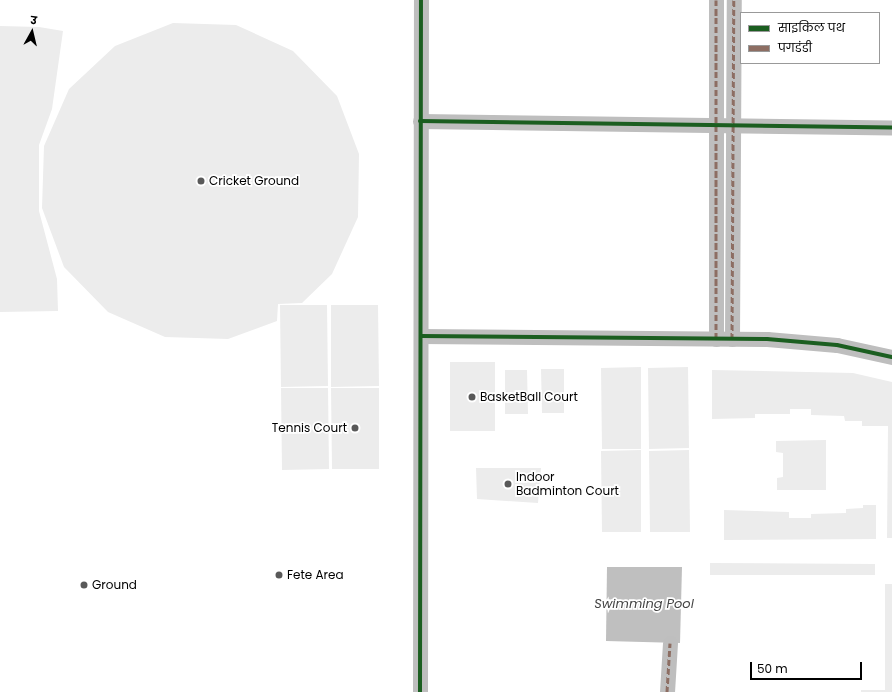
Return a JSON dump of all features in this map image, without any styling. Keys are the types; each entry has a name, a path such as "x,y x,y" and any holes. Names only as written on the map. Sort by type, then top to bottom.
{"street":[{"path":"420,692 421,0"},
{"path":"716,0 716,340"},
{"path":"732,339 734,0"},
{"path":"420,121 733,124 892,128"},
{"path":"421,336 716,340 767,339 837,345 892,357"},
{"path":"667,692 670,643"}],"shaded area":[{"name":"Cricket Ground","path":"173,23 236,25 293,51 337,96 359,154 358,217 332,274 302,303 278,304 277,321 228,339 165,337 108,312 64,267 42,208 44,146 69,89 115,46"},
{"path":"0,26 39,27 63,31 52,109 39,145 39,211 57,279 58,311 0,312"},
{"name":"Tennis Court","path":"280,305 327,305 328,386 281,387"},
{"name":"Tennis Court","path":"331,305 378,305 379,386 331,387"},
{"name":"BasketBall Court","path":"450,362 495,362 495,431 450,431"},
{"path":"641,367 641,449 602,449 601,368"},
{"path":"688,367 689,448 649,449 648,368"},
{"path":"541,369 564,369 564,413 542,413"},
{"path":"505,370 527,370 528,414 505,414"},
{"path":"712,370 853,373 892,382 892,538 887,538 888,426 862,426 862,421 845,421 844,416 811,415 811,409 790,409 790,414 755,414 755,418 712,419"},
{"name":"Tennis Court","path":"281,388 328,388 329,469 282,470"},
{"name":"Tennis Court","path":"331,388 379,388 379,469 332,469"},
{"path":"826,440 826,490 777,490 777,478 783,477 783,453 776,452 776,441"},
{"path":"641,450 641,532 602,532 601,451"},
{"path":"689,450 690,532 650,532 649,451"},
{"name":"Indoor Badminton Court","path":"476,468 541,468 538,503 477,499"},
{"path":"863,505 876,505 876,539 724,540 724,510 789,512 789,518 811,518 811,514 846,513 846,509 863,508"},
{"path":"710,563 875,564 875,575 710,575"},
{"path":"885,584 892,584 892,692 861,692 861,690 885,690"}],"water":[{"name":"Swimming Pool","path":"607,567 682,567 680,643 606,641"}],"marked path":[{"path":"716,0 716,339"},
{"path":"732,339 734,0"},
{"path":"667,692 670,643"}],"cycle path":[{"path":"420,692 421,0"},
{"path":"420,121 892,128"},
{"path":"421,336 767,339 837,345 892,357"}],"place":[{"name":"Cricket Ground","path":"201,181"},
{"name":"BasketBall Court","path":"472,397"},
{"name":"Tennis Court","path":"355,428"},
{"name":"Indoor Badminton Court","path":"508,484"},
{"name":"Fete Area","path":"279,575"},
{"name":"Ground","path":"84,585"}]}
